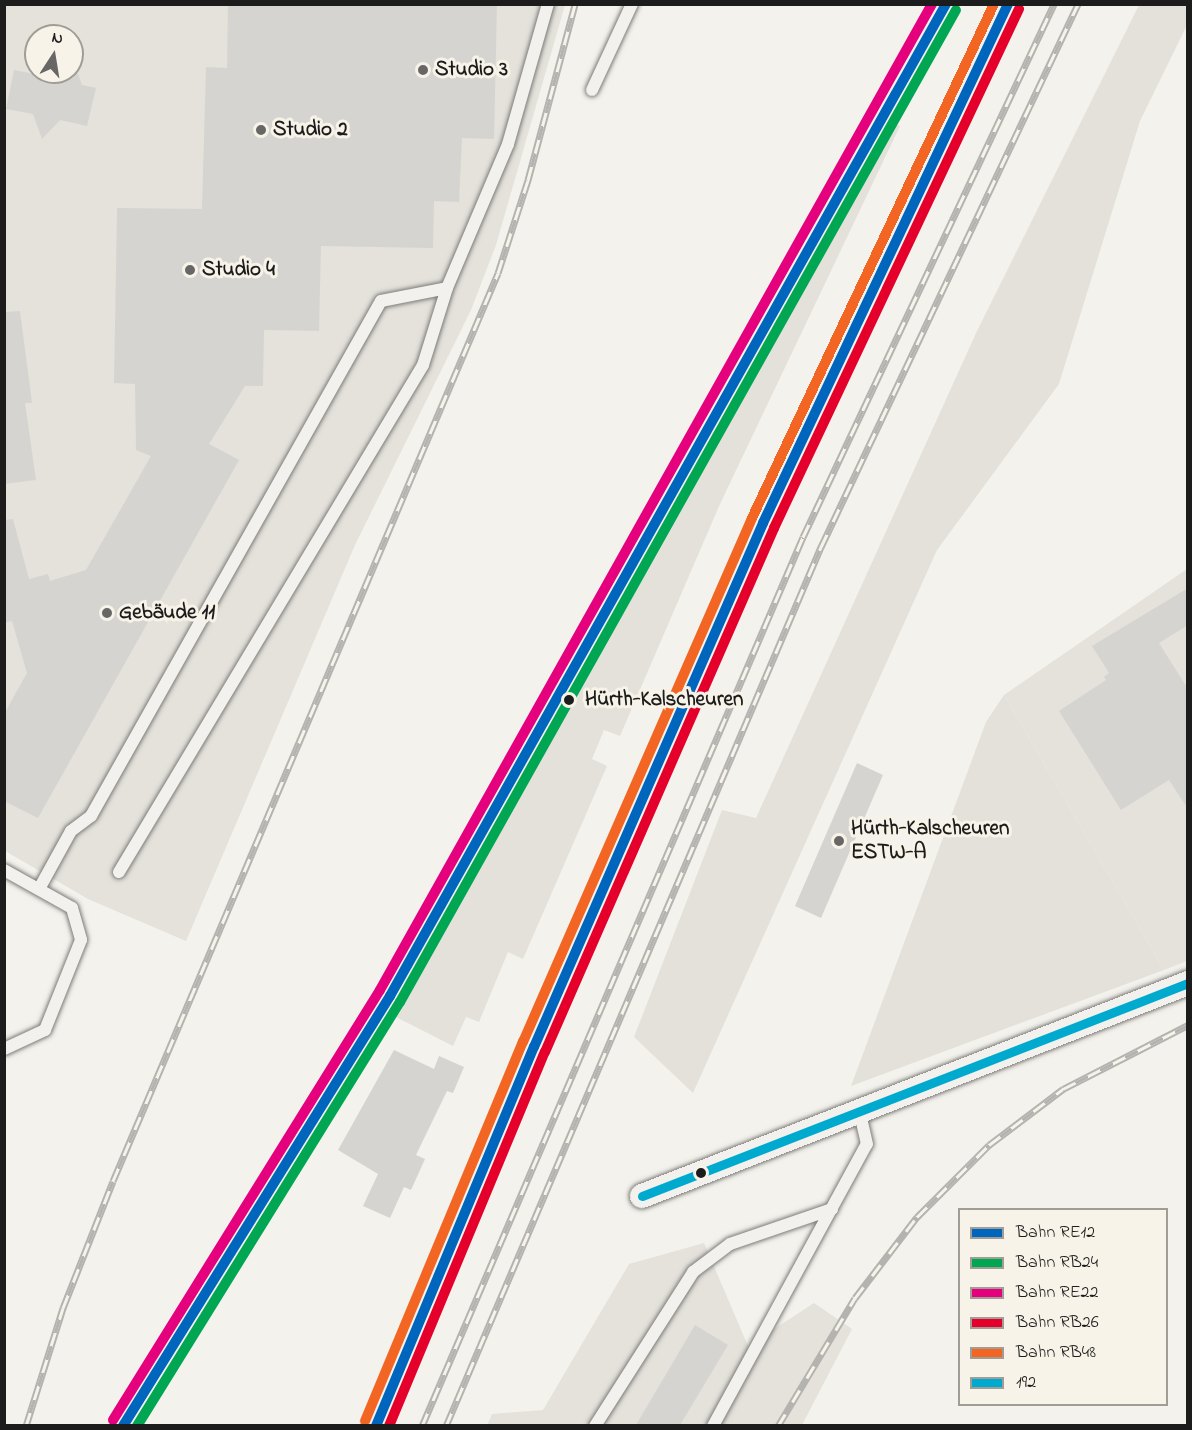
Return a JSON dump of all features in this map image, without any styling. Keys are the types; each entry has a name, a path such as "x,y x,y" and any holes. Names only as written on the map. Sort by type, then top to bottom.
{"street":[{"path":"642,1196 860,1113 1188,982"}],"lane":[{"path":"119,872 423,365 447,288 508,144 548,4"},
{"path":"592,90 632,4"},
{"path":"39,889 71,831 91,816 381,301 447,288"},
{"path":"4,870 72,908 81,940 45,1030 4,1049"},
{"path":"713,1425 867,1144 860,1113"},
{"path":"595,1425 693,1272 730,1244 832,1209"}],"shaded area":[{"path":"5,5 565,5 496,245 471,310 355,545 186,941 88,899 5,851"},
{"path":"1139,5 1187,5 1187,25 1140,121 1059,384 937,550 693,1093 634,1037 722,810 756,818 977,331"},
{"path":"891,121 900,126 720,504 620,736 604,730 592,759 607,766 523,959 508,952 479,1022 466,1017 453,1046 392,1015"},
{"path":"1187,569 1187,961 1164,970 1004,695"},
{"path":"1004,695 1164,970 851,1086 986,722"},
{"path":"704,1243 748,1346 814,1303 852,1329 802,1425 487,1426 492,1414 543,1410 629,1264"}],"building":[{"path":"228,4 497,4 494,139 462,138 459,202 434,201 433,248 321,246 319,331 264,330 263,386 245,386 209,444 239,460 38,818 4,801 4,714 27,673 12,621 4,623 4,520 13,519 29,579 48,574 50,581 86,570 151,456 136,450 135,384 114,383 117,208 202,209 206,67 227,68"},
{"path":"14,70 24,72 24,84 82,84 96,88 87,126 60,120 42,139 33,114 6,109"},
{"path":"20,311 32,403 25,403 36,480 4,484 4,312"},
{"path":"1188,588 1188,625 1159,643 1188,689 1188,809 1169,780 1121,810 1059,711 1106,680 1104,677 1109,673 1092,646"},
{"name":"Hürth-Kalscheuren ESTW-A","path":"857,763 883,775 821,918 795,906"},
{"path":"394,1050 434,1069 439,1056 464,1067 453,1093 447,1091 416,1155 425,1159 411,1190 404,1187 390,1218 363,1206 378,1174 338,1150"},
{"path":"695,1325 728,1345 680,1425 636,1425"}],"railway":[{"path":"26,1426 63,1308 113,1181 498,273 528,180 575,4"},
{"path":"422,1426 803,537 1054,4"},
{"path":"446,1426 821,547 1078,4"},
{"path":"778,1426 855,1298 917,1217 989,1145 1063,1089 1188,1025"}],"rail line":[{"name":"RE22","path":"113,1420 380,990 932,4"},
{"name":"RE12","path":"123,1426 390,996 946,4"},
{"name":"RB48","path":"365,1421 523,1042 752,518 994,4"},
{"name":"RE12","path":"376,1426 534,1047 763,523 1008,4"},
{"name":"RB26","path":"389,1426 545,1052 774,528 1019,9"},
{"name":"RB24","path":"137,1426 400,1002 956,10"}],"transit line":[{"name":"192","path":"642,1196 1188,983"}],"place":[{"name":"Studio 3","path":"423,70"},
{"name":"Studio 2","path":"261,130"},
{"name":"Studio 4","path":"190,270"},
{"name":"Gebäude 11","path":"107,613"},
{"name":"Hürth-Kalscheuren","path":"569,700"},
{"name":"Hürth-Kalscheuren ESTW-A","path":"839,841"}]}
